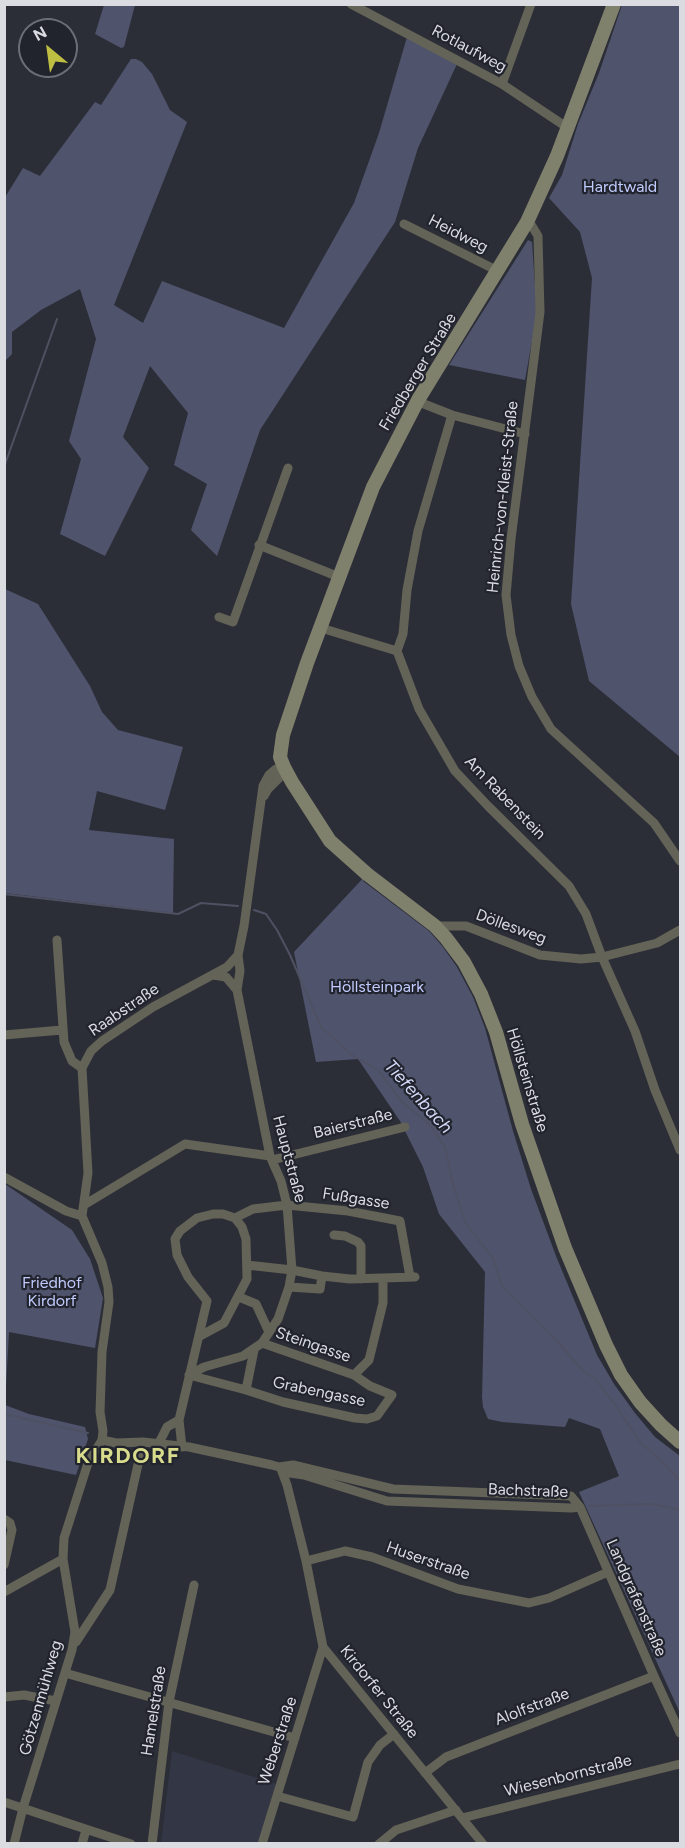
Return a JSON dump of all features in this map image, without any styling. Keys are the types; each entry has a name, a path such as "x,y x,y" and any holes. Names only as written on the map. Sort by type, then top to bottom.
{"street":[{"name":"Rotlaufweg","path":"351,4 502,84 568,128"},
{"path":"502,84 531,4"},
{"name":"Friedberger Straße","path":"284,767 280,757 283,735 373,487 417,400 527,222 557,156 614,4"},
{"name":"Heinrich-von-Kleist-Straße","path":"527,222 538,236 540,312 511,539 506,595 511,634 519,666 532,697 551,729 654,823 681,861"},
{"name":"Heidweg","path":"404,224 498,271"},
{"path":"417,400 452,415 525,434"},
{"path":"321,628 397,651 403,634 407,590 418,531 452,415"},
{"path":"219,617 233,622 288,468"},
{"path":"259,545 339,577"},
{"name":"Am Rabenstein","path":"397,651 419,709 455,771 569,886 586,914 681,1150"},
{"path":"238,955 260,804 268,789 280,777 284,767"},
{"name":"Höllsteinstraße","path":"284,767 330,840 367,874 435,926 464,962 481,994 496,1032 522,1124 562,1243 606,1345 621,1375 640,1402 681,1442"},
{"name":"Döllesweg","path":"435,926 466,926 540,955 581,959 602,957 657,943 681,930"},
{"path":"57,940 64,1042 72,1061 82,1068 88,1173 82,1216 102,1263 108,1287 109,1302 102,1352 100,1412 102,1440"},
{"name":"Raabstraße","path":"82,1068 91,1051 102,1041 153,1007 227,967 238,955"},
{"name":"Hauptstraße","path":"189,1375 204,1367 243,1356 262,1343 278,1319 292,1270 287,1206 281,1181 271,1158 237,990 240,971 238,955"},
{"path":"212,975 226,977 237,990"},
{"path":"4,1035 62,1030"},
{"name":"Baierstraße","path":"271,1158 405,1126"},
{"path":"84,1205 185,1144 271,1158"},
{"path":"4,1177 66,1211 82,1216"},
{"path":"235,1218 253,1209 287,1206"},
{"name":"Fußgasse","path":"287,1206 348,1211 400,1221 413,1277 383,1279"},
{"path":"182,1447 179,1420 207,1301 197,1290 182,1264 175,1247 175,1239 180,1231 197,1218 224,1214 235,1218 242,1227 246,1239 247,1279 224,1323 200,1336"},
{"path":"333,1235 345,1236 358,1242 361,1246 362,1279"},
{"path":"247,1265 322,1276 383,1279 383,1303 369,1360 354,1375"},
{"path":"289,1287 320,1289 322,1276"},
{"path":"239,1297 256,1304 269,1332"},
{"name":"Steingasse","path":"262,1343 354,1375"},
{"path":"246,1390 254,1350"},
{"name":"Grabengasse","path":"189,1375 283,1402 355,1418 367,1419 378,1416 392,1395 370,1386 354,1375"},
{"path":"159,1443 166,1427 179,1420"},
{"name":"Bachstraße","path":"102,1440 116,1443 159,1443 279,1467 290,1473 304,1475 387,1501 580,1507"},
{"name":"Götzenmühlweg","path":"14,1844 72,1650 75,1632 63,1559 64,1538 88,1463 102,1440"},
{"path":"72,1650 81,1632 110,1590 143,1442"},
{"name":"Kirdorfer Straße","path":"279,1467 287,1485 306,1561 323,1647 483,1844"},
{"name":"Landgrafenstraße","path":"580,1507 681,1733"},
{"path":"4,1519 10,1523 12,1530 4,1565"},
{"name":"Huserstraße","path":"306,1561 345,1551 372,1557 458,1589 529,1603 549,1598 608,1572"},
{"path":"6,1588 63,1559"},
{"name":"Hamelstraße","path":"152,1844 169,1702 194,1585"},
{"name":"Weberstraße","path":"262,1844 323,1647"},
{"path":"65,1673 295,1738"},
{"name":"Alolfstraße","path":"425,1773 446,1756 654,1676"},
{"path":"4,1697 24,1695 56,1701"},
{"path":"277,1796 353,1817 368,1762 380,1745 394,1734"},
{"name":"Wiesenbornstraße","path":"379,1844 396,1830 681,1764"},
{"path":"4,1802 131,1844"},
{"path":"82,1844 86,1830"}],"shaded area":[{"path":"172,1751 276,1784 258,1843 161,1844"}],"green space":[{"path":"104,5 135,5 124,47 121,48 95,34"},
{"name":"Hardtwald","path":"622,5 680,5 680,757 589,681 571,604 592,278 580,232 549,198 562,175 578,124 599,73"},
{"path":"407,37 457,64 418,148 395,222 260,430 217,556 191,530 207,484 174,465 188,413 150,366 123,437 149,468 105,556 60,534 81,459 69,441 96,339 80,289 41,310 12,332 12,354 5,361 4,199 23,168 40,176 95,102 101,105 131,59 142,62 152,74 170,110 187,122 114,305 143,323 162,281 284,328 354,203 379,133"},
{"path":"528,240 532,242 537,313 525,380 449,365"},
{"path":"5,589 38,604 90,686 102,712 118,730 183,747 165,810 97,791 89,830 174,839 173,913 5,893"},
{"name":"Höllsteinpark","path":"367,874 363,881 429,931 457,967 473,997 485,1028 531,1189 597,1355 635,1413 655,1437 680,1456 680,1713 579,1492 619,1476 600,1429 569,1418 565,1427 488,1419 482,1397 485,1272 439,1214 423,1167 400,1121 358,1059 316,1062 294,952"},
{"name":"Friedhof Kirdorf","path":"5,1184 72,1230 90,1259 103,1298 95,1348 9,1332 5,1405"},
{"path":"5,1405 29,1414 85,1427 88,1439 76,1475 5,1460"}],"waterway":[{"path":"4,467 57,319"},
{"name":"Tiefenbach","path":"4,894 178,914 201,903 238,906"},
{"name":"Tiefenbach","path":"254,910 266,914 277,930 321,1027 352,1055 378,1070 402,1102 429,1124 445,1147 454,1188 466,1224 493,1258 502,1286 558,1342 582,1370 595,1379 640,1442 668,1467 680,1482"},
{"path":"4,1414 88,1433"},
{"path":"589,1506 653,1504 680,1510"}],"district":[{"name":"KIRDORF","path":"128,1457"}]}
